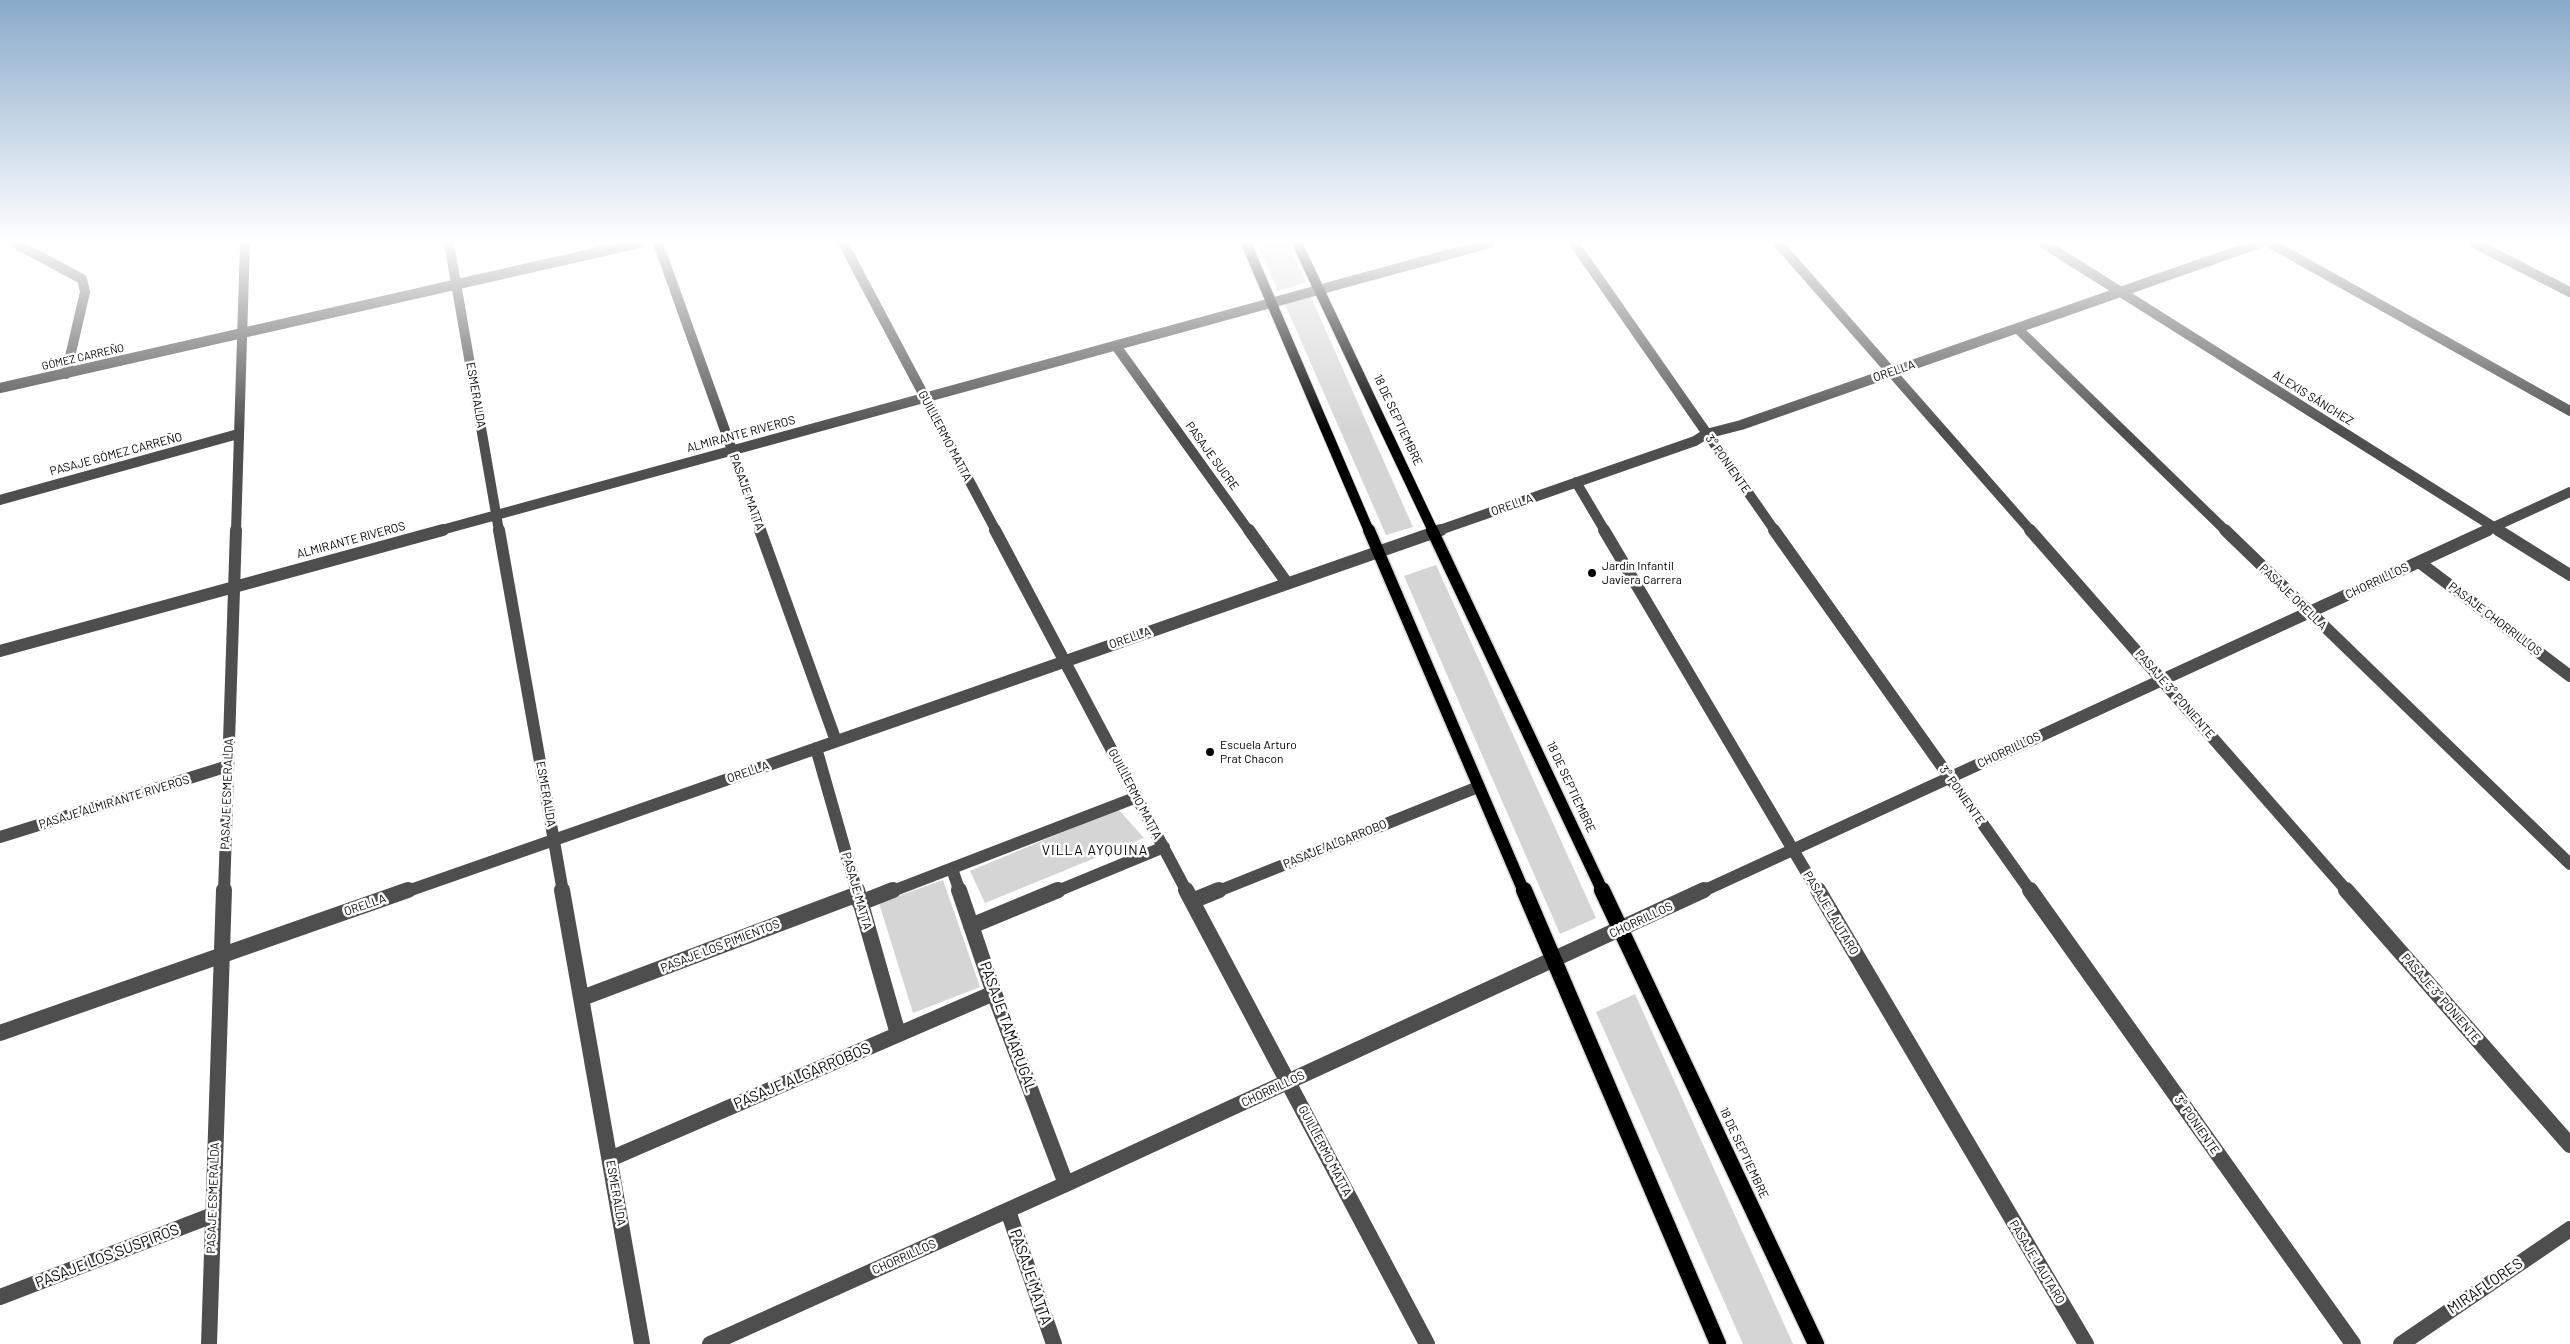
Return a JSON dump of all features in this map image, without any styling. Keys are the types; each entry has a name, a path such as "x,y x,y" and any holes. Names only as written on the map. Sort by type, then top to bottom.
{"main road":[{"path":"1274,306 1377,552 1718,1344"},
{"name":"18 DE SEPTIEMBRE","path":"1328,306 1816,1344"}],"street":[{"path":"66,374 82,306"},
{"name":"PASAJE ESMERALDA","path":"209,1344 243,306"},
{"name":"GÓMEZ CARREÑO","path":"0,388 366,306"},
{"name":"ESMERALDA","path":"460,306 642,1344"},
{"name":"PASAJE MATTA","path":"680,306 836,741"},
{"name":"GUILLERMO MATTA","path":"876,306 1427,1344"},
{"name":"ALMIRANTE RIVEROS","path":"0,651 1263,306"},
{"name":"3° PONIENTE","path":"1617,306 1949,777 2353,1344"},
{"name":"PASAJE 3° PONIENTE","path":"1832,306 2570,1145"},
{"name":"ORELLA","path":"0,1033 1695,441 1706,434 1741,425 2080,306"},
{"name":"ALEXIS SÁNCHEZ","path":"2145,306 2570,574"},
{"path":"2382,306 2570,411"},
{"name":"PASAJE ORELLA","path":"2017,328 2570,864"},
{"name":"PASAJE SUCRE","path":"1116,346 1287,583"},
{"name":"PASAJE GÓMEZ CARREÑO","path":"0,500 238,434"},
{"name":"PASAJE LAUTARO","path":"1576,482 2086,1344"},
{"name":"CHORRILLOS","path":"710,1344 1289,1082 2570,492"},
{"name":"PASAJE CHORRILLOS","path":"2419,562 2570,676"},
{"name":"PASAJE MATTA","path":"816,748 898,1034"},
{"name":"PASAJE ALMIRANTE RIVEROS","path":"0,837 228,766"},
{"name":"PASAJE ALGARROBO","path":"1192,901 1478,787"},
{"path":"859,898 952,868 1138,797"},
{"path":"971,926 1164,847"},
{"name":"PASAJE TAMARUGAL","path":"952,868 994,993 1066,1184"},
{"name":"PASAJE LOS PIMIENTOS","path":"582,998 859,898"},
{"name":"PASAJE ALGARROBOS","path":"610,1159 994,993"},
{"name":"PASAJE MATTA","path":"1008,1210 1054,1344"},
{"name":"PASAJE LOS SUSPIROS","path":"0,1297 213,1215"},
{"name":"MIRAFLORES","path":"2401,1344 2570,1229"}],"shaded area":[{"path":"1286,306 1315,306 1413,527 1386,535"},
{"path":"1436,565 1596,918 1560,934 1404,576"},
{"path":"1118,809 1144,838 985,903 970,871"},
{"path":"943,880 980,987 913,1013 879,903"},
{"path":"1635,994 1793,1344 1743,1344 1596,1012"}],"place":[{"name":"Jardín Infantil Javiera Carrera","path":"1592,573"},
{"name":"Escuela Arturo Prat Chacon","path":"1210,752"}],"district":[{"name":"VILLA AYQUINA","path":"1095,850"}]}
